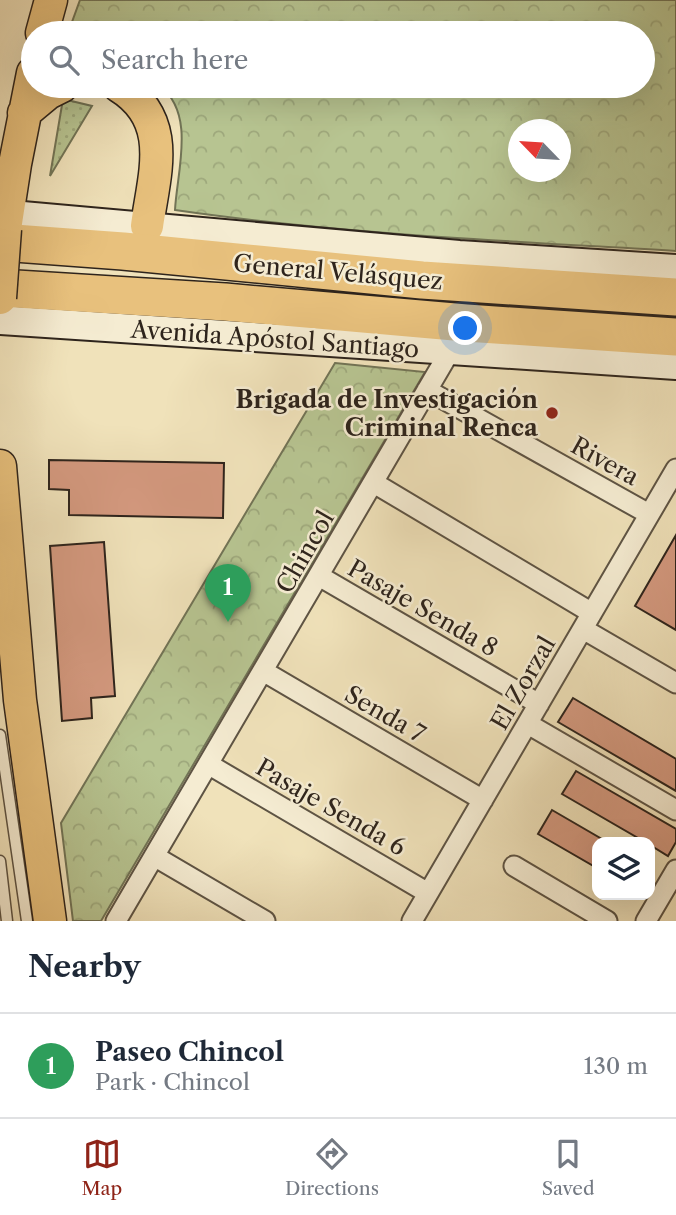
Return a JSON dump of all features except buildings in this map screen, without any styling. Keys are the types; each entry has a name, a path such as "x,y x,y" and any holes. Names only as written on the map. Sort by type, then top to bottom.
{"highway":[{"name":"General Velásquez","path":"3,225 135,252 422,280 676,297"},
{"name":"General Velásquez","path":"0,288 211,301 466,323 676,337"}],"main road":[{"path":"45,21 51,0"},
{"path":"0,298 3,225 27,98"},
{"path":"24,113 41,98"},
{"path":"134,98 142,105 156,138 156,159 147,226"},
{"path":"3,225 147,226 459,255 676,269"},
{"name":"Avenida Apóstol Santiago","path":"0,320 676,365"},
{"path":"0,466 20,700 50,921"}],"street":[{"name":"Chincol","path":"116,921 450,351"},
{"name":"Rivera","path":"427,390 649,514"},
{"name":"El Zorzal","path":"412,921 676,469"},
{"path":"374,483 588,621 676,683"},
{"name":"Pasaje Senda 8","path":"319,576 539,704"},
{"name":"Senda 7","path":"263,671 483,800"},
{"path":"528,724 676,810"},
{"name":"Pasaje Senda 6","path":"208,764 428,893"},
{"path":"154,856 265,921"},
{"path":"514,866 607,921"},
{"path":"646,921 676,870"}],"lane":[{"path":"40,0 41,21"},
{"path":"0,734 27,921"},
{"path":"0,861 7,921"}],"green space":[{"path":"80,0 676,0 676,251 362,231 175,210 181,161 181,127 171,98 655,98 655,21 72,21"},
{"path":"63,99 92,106 50,176"},
{"path":"335,363 425,372 101,921 73,921 61,823"}],"place":[{"name":"Brigada de Investigación Criminal Renca","path":"552,413"},
{"name":"Paseo Chincol","path":"228,622"}]}
